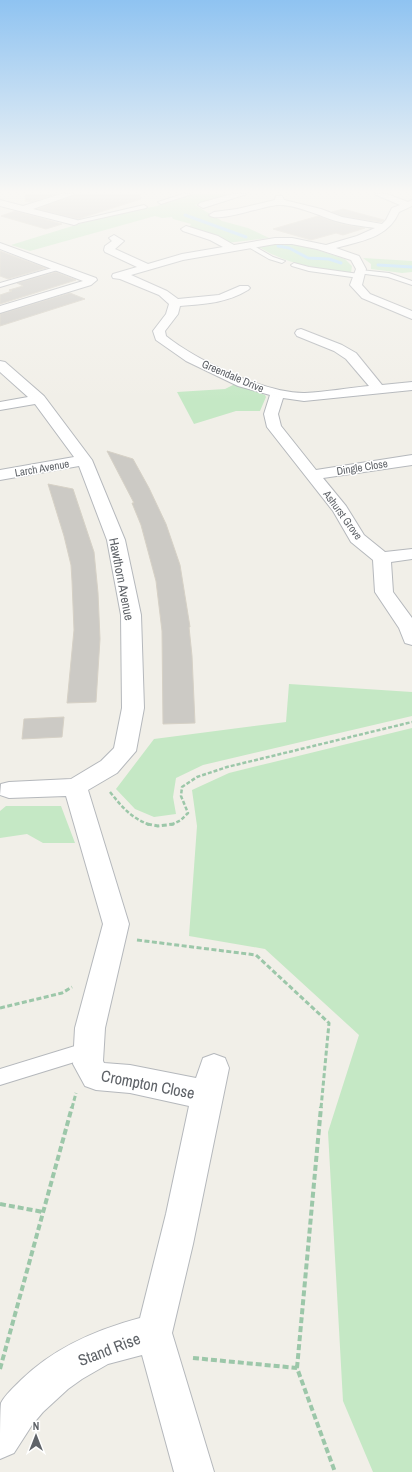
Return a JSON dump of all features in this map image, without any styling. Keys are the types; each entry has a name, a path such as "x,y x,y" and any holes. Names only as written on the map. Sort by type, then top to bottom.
{"street":[{"path":"0,310 87,283 92,280 45,263"},
{"path":"137,263 147,267"},
{"path":"162,263 116,276 159,290 175,303 218,299 244,291"},
{"path":"358,263 361,269 356,285 366,296 412,315"},
{"name":"Greendale Drive","path":"175,303 172,314 159,331 160,337 191,358 244,383 278,393 304,397 412,386"},
{"path":"299,332 338,348 351,356 378,389"},
{"name":"Hawthorn Avenue","path":"0,365 39,399 84,460 116,540 131,615 133,708 125,751 109,767 81,783 3,790"},
{"name":"Ashurst Grove","path":"278,393 270,420 340,509 357,538 370,550 382,558"},
{"path":"0,406 39,399"},
{"name":"Larch Avenue","path":"0,475 84,460"},
{"name":"Dingle Close","path":"312,475 412,460"},
{"path":"412,554 382,558 384,592 409,628 412,639"},
{"path":"81,783 116,924 90,1028 92,1063"},
{"name":"Crompton Close","path":"92,1063 130,1079 211,1081 184,1212 154,1333"},
{"name":"Stand Rise","path":"0,1439 12,1418 42,1386 74,1361 99,1349 154,1333 194,1472"}],"lane":[{"path":"294,265 309,269 359,274 389,275 412,283"},
{"path":"0,285 59,268"},
{"path":"0,1077 92,1063"}],"path":[{"path":"81,783 110,792 127,813 146,824 159,828 183,819 188,813 181,796 182,787 190,780 227,767 412,722"},
{"path":"113,937 256,955 329,1023 297,1368 335,1472"},
{"path":"0,1008 62,993 106,968"},
{"path":"0,1369 78,1090 92,1063"},
{"path":"0,1204 44,1212"},
{"path":"188,1358 297,1368"}],"green space":[{"path":"295,263 349,263 352,266 351,273"},
{"path":"369,263 412,263 412,272 402,273 371,269 371,264"},
{"path":"235,384 265,395 266,397 260,411 236,411 194,424 177,392 225,389"},
{"path":"289,684 412,692 412,716 203,765 176,778 173,797 176,814 154,817 135,809 116,789 154,739 286,722"},
{"path":"412,728 412,1472 373,1472 343,1401 328,1132 359,1035 265,949 189,936 197,826 192,790 229,773"},
{"path":"6,806 61,806 75,843 43,843 27,834 0,838 0,811"}],"building":[{"path":"0,263 32,263 46,268 8,279 0,276"},
{"path":"56,272 76,280 0,304 0,295 12,291 9,290 23,286 17,283"},
{"path":"70,293 85,299 0,326 0,314"},
{"path":"107,451 133,459 166,524 180,565 190,627 195,723 163,724 162,631 156,581 141,525 132,503 134,503"},
{"path":"48,484 73,489 94,552 100,639 96,702 67,703 74,630 71,565"},
{"path":"64,717 62,737 22,739 24,719"}],"waterway":[{"path":"378,265 412,267"}]}
